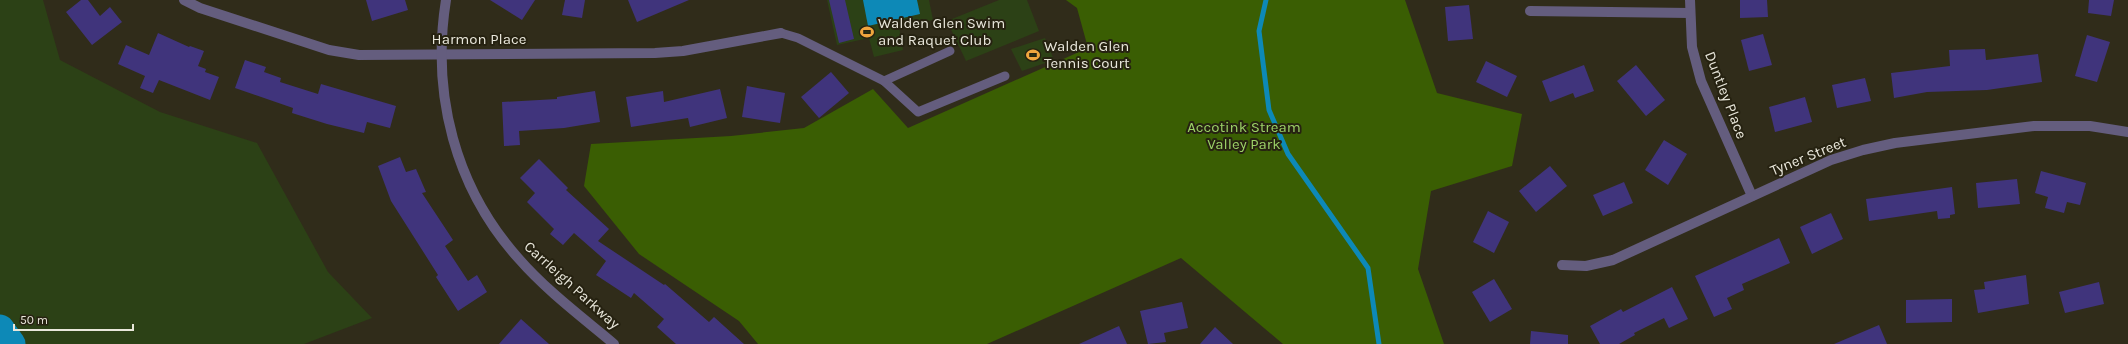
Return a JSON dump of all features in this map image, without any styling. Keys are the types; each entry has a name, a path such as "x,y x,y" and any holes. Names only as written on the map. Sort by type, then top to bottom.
{"street":[{"name":"Harmon Place","path":"184,0 200,8 336,52 360,55 655,54 683,51 781,33"},
{"name":"Carrleigh Parkway","path":"446,0 440,54 444,94 456,150 466,176 490,222 520,260 541,282 614,344"},
{"name":"Duntley Place","path":"1690,0 1692,47 1701,81 1752,196"},
{"path":"1530,10 1690,13"},
{"name":"Tyner Street","path":"1562,266 1586,266 1613,260 1831,160 1863,150 1895,143 2054,125 2090,126 2128,132"}],"lane":[{"path":"781,33 798,38 884,81 918,112 1006,76"},
{"path":"884,81 950,51"}],"green space":[{"path":"0,0 43,0 60,60 160,112 257,143 328,272 372,318 304,344 0,344"},
{"name":"Walden Glen Swim and Raquet Club","path":"827,0 929,0 933,20 899,27 903,50 874,57 869,38 837,45"},
{"path":"999,0 1027,0 1039,31 966,61 947,21"},
{"name":"Accotink Stream Valley Park","path":"1066,0 1405,0 1437,93 1522,114 1512,166 1431,191 1418,269 1444,344 1283,344 1181,258 987,344 758,344 739,321 639,254 584,186 591,144 731,136 804,128 873,89 908,128 1088,48 1077,8"},
{"name":"Walden Glen Tennis Court","path":"1045,38 1054,60 1022,71 1011,49"}],"water":[{"path":"863,0 917,0 920,14 868,26"}],"building":[{"path":"81,0 88,0 100,16 110,7 122,22 92,45 66,12"},
{"path":"366,0 405,0 408,10 372,21"},
{"path":"490,0 535,0 522,20"},
{"path":"565,0 585,0 582,18 562,15"},
{"path":"628,0 689,0 637,22"},
{"path":"829,0 845,0 854,39 839,43"},
{"path":"1740,0 1767,0 1768,17 1740,18"},
{"path":"2089,0 2114,0 2111,16 2088,13"},
{"path":"1469,5 1473,39 1448,41 1445,7"},
{"path":"158,33 189,47 190,46 204,51 198,66 206,69 205,72 219,77 210,100 159,80 153,93 140,88 145,76 118,64 126,45 149,55"},
{"path":"1763,34 1772,65 1749,71 1741,40"},
{"path":"2087,35 2110,42 2097,82 2075,76"},
{"path":"1985,49 1986,60 2038,54 2042,82 1987,90 1927,92 1894,98 1891,73 1950,66 1949,50"},
{"path":"245,60 266,67 264,72 281,78 280,82 318,94 321,84 396,106 390,128 367,122 364,133 327,124 292,113 293,108 235,88"},
{"path":"1486,61 1517,76 1507,97 1476,82"},
{"path":"1584,65 1594,91 1575,98 1573,93 1550,102 1542,81"},
{"path":"1636,65 1665,100 1646,116 1617,81"},
{"path":"831,72 849,93 819,118 801,97"},
{"path":"1865,78 1871,101 1837,108 1832,85"},
{"path":"747,86 785,93 780,123 742,117"},
{"path":"720,89 727,118 690,127 688,118 631,127 626,97 663,91 664,102"},
{"path":"595,91 600,122 564,128 519,131 520,145 504,146 502,102 557,99 557,97"},
{"path":"1805,97 1812,122 1775,132 1769,107"},
{"path":"1664,140 1687,154 1668,185 1645,170"},
{"path":"400,157 406,172 416,169 426,192 422,193 453,240 445,246 468,281 477,275 487,292 458,311 436,277 438,275 391,201 378,166"},
{"path":"539,159 568,188 566,190 609,229 598,241 664,285 665,284 709,322 714,317 744,344 676,344 657,327 664,319 634,293 631,298 596,275 606,261 574,233 563,245 550,234 554,229 527,202 535,193 520,178"},
{"path":"1550,166 1567,186 1536,212 1519,191"},
{"path":"2041,171 2086,183 2080,205 2067,202 2064,213 2045,208 2048,197 2035,193"},
{"path":"2017,179 2020,204 1978,208 1976,183"},
{"path":"1624,182 1633,203 1603,216 1593,195"},
{"path":"1952,187 1955,214 1950,215 1950,218 1938,219 1937,211 1869,221 1866,199"},
{"path":"1488,211 1509,222 1494,253 1473,242"},
{"path":"1831,213 1843,239 1812,254 1800,227"},
{"path":"1779,238 1790,263 1742,284 1744,290 1727,298 1732,309 1714,317 1695,276"},
{"path":"2026,275 2029,304 1978,313 1974,290 1985,289 1984,282"},
{"path":"1494,279 1512,309 1490,322 1472,292"},
{"path":"2099,282 2104,304 2065,313 2059,292"},
{"path":"1672,287 1688,319 1669,328 1664,318 1634,333 1635,335 1619,344 1600,344 1590,326 1621,309 1623,312"},
{"path":"1952,299 1952,322 1906,323 1906,300"},
{"path":"1182,302 1188,328 1164,333 1166,342 1148,344 1140,311"},
{"path":"521,319 549,344 499,344"},
{"path":"1879,325 1887,344 1834,344"},
{"path":"1119,326 1127,344 1079,344"},
{"path":"1215,327 1233,344 1200,344"},
{"path":"1531,331 1568,335 1568,344 1530,344"}],"waterway":[{"path":"1266,0 1259,31 1269,110 1288,154 1368,268 1379,344"},
{"path":"0,329 11,344"}],"place":[{"name":"Walden Glen Swim and Raquet Club","path":"867,32"},
{"name":"Walden Glen Tennis Court","path":"1033,55"}]}
